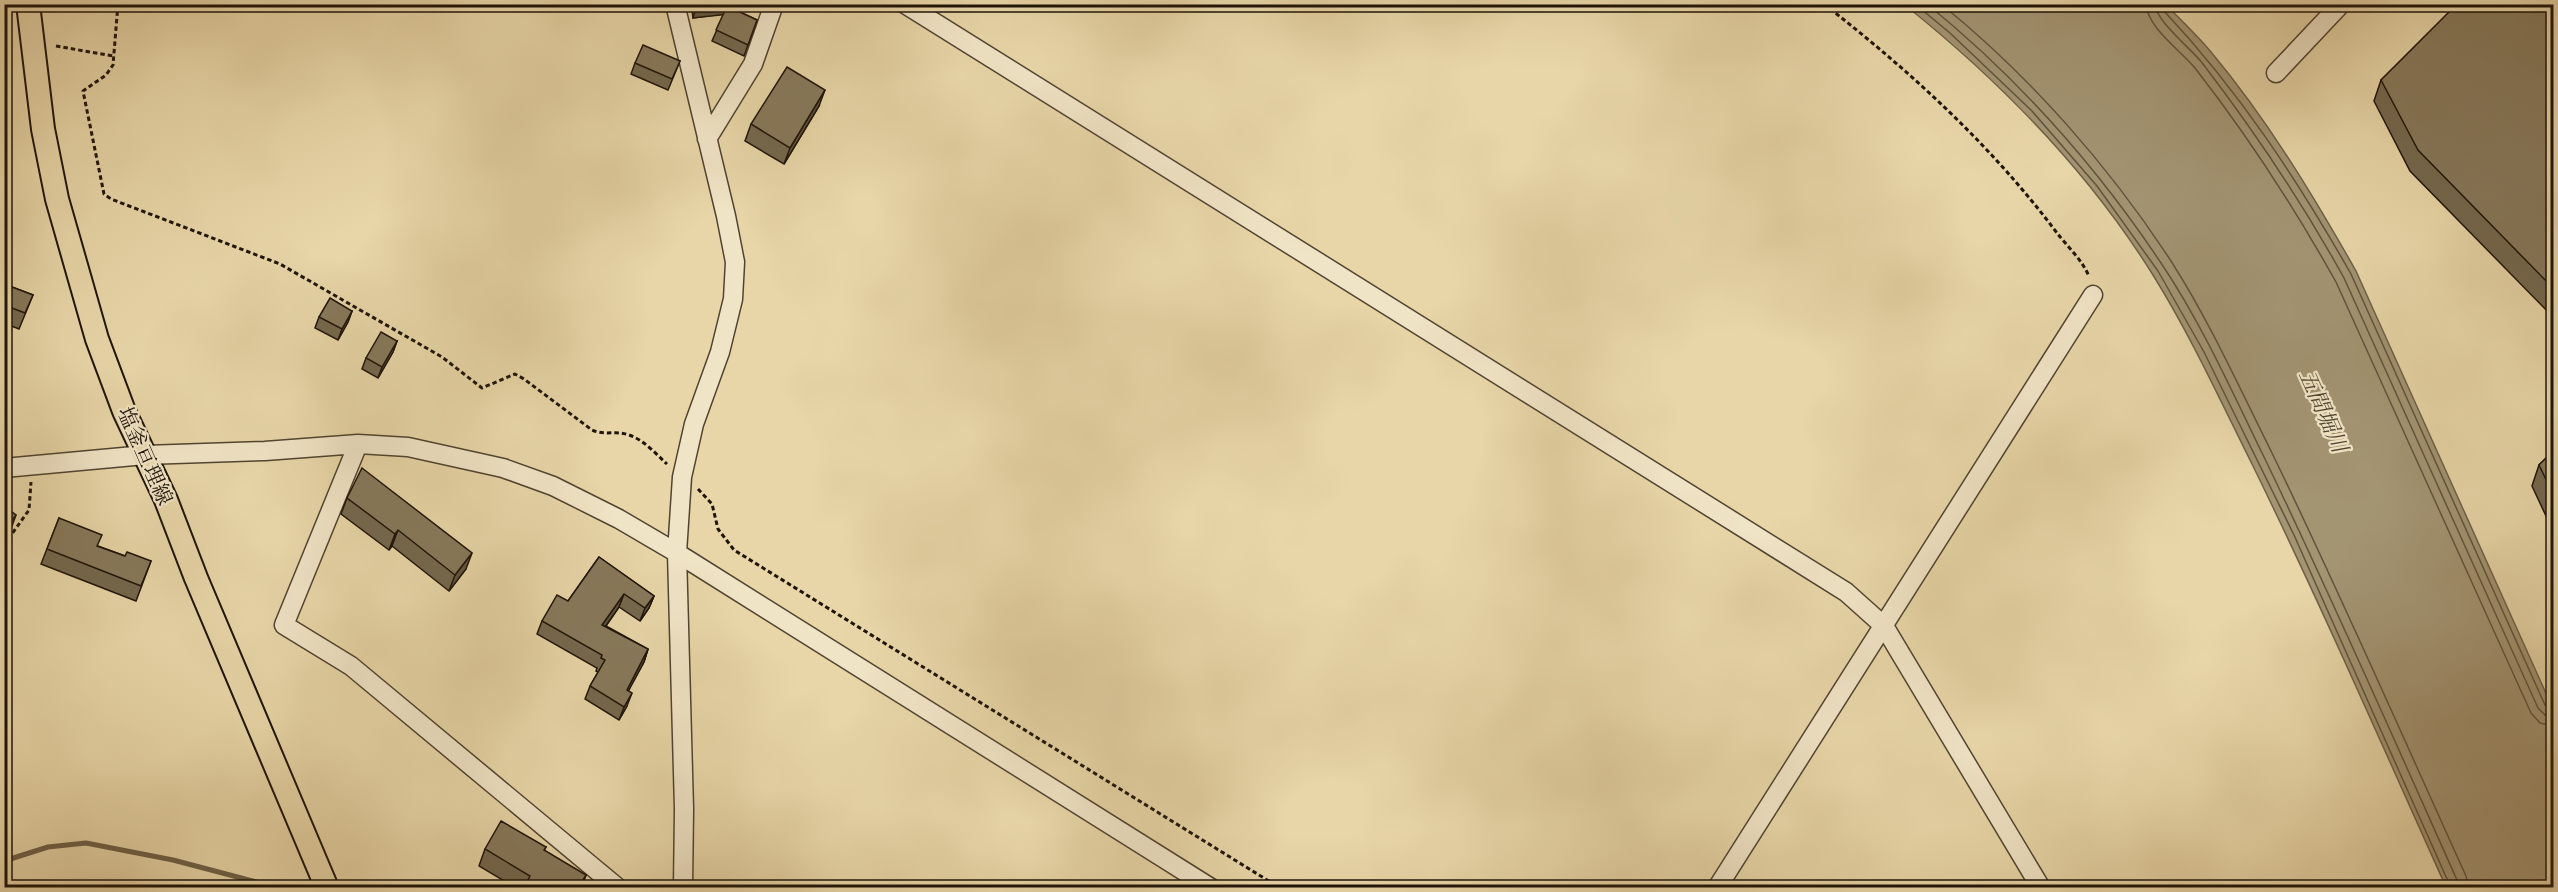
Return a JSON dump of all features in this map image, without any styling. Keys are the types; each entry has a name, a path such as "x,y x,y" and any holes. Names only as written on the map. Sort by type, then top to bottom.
{"main road":[{"name":"塩釜亘理線","path":"28,4 43,129 67,238 98,339 124,411 166,500 196,578 327,888"}],"street":[{"path":"675,4 735,262 733,299 720,352 694,424 682,477 677,553 684,809 683,888"},
{"path":"708,139 753,64 774,4"},
{"path":"905,4 1846,592 1884,626 2041,888"},
{"path":"2276,73 2341,4"},
{"path":"1717,888 2093,295"},
{"path":"358,444 284,625 351,666 618,888"},
{"path":"4,468 144,455 254,452 358,444 408,447 503,468 553,486 619,519 677,553 1210,888"}],"path":[{"path":"118,4 113,65 106,75 83,91 104,194 111,199 280,264 442,357 482,388 514,374 601,434 630,435 642,441 705,494 712,504 718,529 734,550 1280,888"},
{"path":"1824,4 1886,53 1968,128 2031,198 2081,264 2088,274 2093,295"},
{"path":"56,46 114,56"},
{"path":"4,545 29,510 32,466"}],"water":[{"name":"五間堀川","path":"1905,5 2166,5 2206,46 2232,78 2306,186 2356,271 2553,709 2553,887 2446,887 2278,518 2193,345 2153,275 2100,200 2040,130 1975,65"}],"building":[{"path":"2457,4 2546,4 2553,12 2553,288 2418,150 2381,80"},
{"path":"727,6 757,20 748,45 716,30"},
{"path":"643,45 680,61 672,79 635,63"},
{"path":"787,67 825,90 790,148 751,124"},
{"path":"4,284 33,295 25,313 4,305"},
{"path":"330,298 352,311 342,329 319,317"},
{"path":"381,332 397,341 382,367 366,358"},
{"path":"2553,451 2553,494 2539,465"},
{"path":"362,468 472,553 455,575 398,530 395,534 347,498"},
{"path":"4,506 16,515 5,530 4,529"},
{"path":"59,518 102,535 97,546 125,556 127,552 151,561 141,586 47,549"},
{"path":"599,557 654,596 645,608 624,594 602,625 648,649 627,690 632,693 624,707 590,686 605,660 601,658 602,655 542,621 557,595 568,601"},
{"path":"501,821 546,847 544,850 586,875 578,888 540,888 528,880 530,876 485,849"}],"waterway":[{"path":"4,861 48,847 86,843 173,860 279,888"}]}
